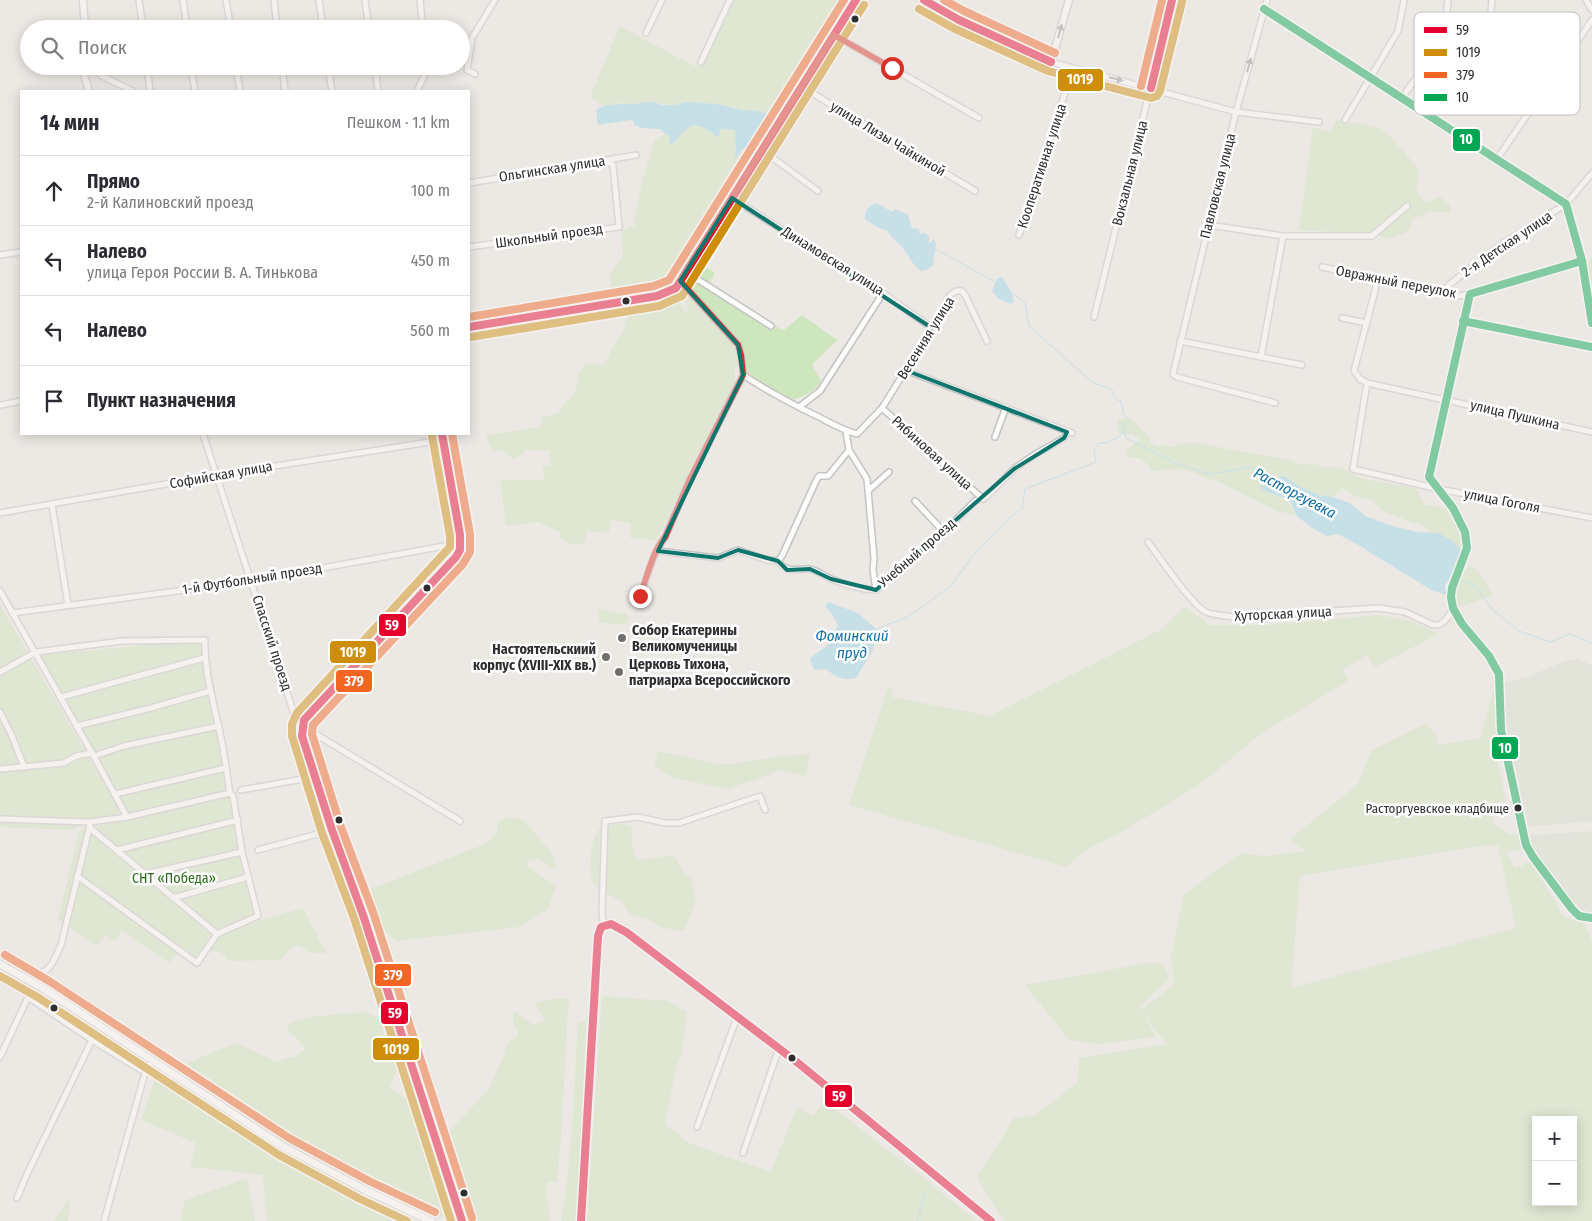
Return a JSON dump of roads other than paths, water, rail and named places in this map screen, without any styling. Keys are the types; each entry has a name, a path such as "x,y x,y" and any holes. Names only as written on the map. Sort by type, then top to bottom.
{"main road":[{"path":"581,1221 597,948 599,930 603,925 613,924 619,926 779,1048 991,1221"},
{"path":"0,964 44,989 284,1148 365,1190 432,1221"}],"street":[{"path":"82,0 84,20"},
{"path":"140,0 142,20"},
{"path":"183,0 186,20"},
{"path":"226,0 229,20"},
{"path":"274,0 276,20"},
{"path":"319,0 322,20"},
{"path":"365,0 368,20"},
{"path":"420,0 423,20"},
{"path":"470,51 472,38 495,0"},
{"path":"646,33 662,0"},
{"path":"701,62 730,0"},
{"path":"470,327 657,296 676,288 856,0"},
{"path":"924,0 959,20 1052,62 1236,112 1319,122"},
{"path":"1052,62 1069,0"},
{"name":"Вокзальная улица","path":"1094,317 1172,0"},
{"name":"Павловская улица","path":"1267,0 1236,112 1173,374 1177,377 1275,403"},
{"path":"1344,120 1398,31 1404,0"},
{"path":"1586,0 1592,10"},
{"path":"1264,9 1414,106"},
{"path":"1580,38 1592,20"},
{"path":"834,35 979,118"},
{"name":"Кооперативная улица","path":"1019,235 1073,68"},
{"path":"470,72 475,74"},
{"path":"84,75 89,90"},
{"path":"101,75 132,90"},
{"path":"148,75 150,90"},
{"path":"193,75 195,90"},
{"path":"237,75 240,90"},
{"path":"283,75 284,90"},
{"path":"329,75 332,90"},
{"path":"376,75 378,90"},
{"path":"417,90 425,75"},
{"path":"1402,98 1414,81"},
{"name":"улица Лизы Чайкиной","path":"802,87 975,191"},
{"path":"1428,115 1566,204 1582,261 1592,323"},
{"path":"1497,160 1528,115"},
{"path":"762,150 818,191"},
{"name":"Ольгинская улица","path":"470,183 636,155"},
{"name":"Школьный проезд","path":"470,247 619,227 612,165 606,161"},
{"name":"2-я Детская улица","path":"1441,293 1502,244 1566,204 1592,173"},
{"name":"Динамовская улица","path":"732,198 884,293 932,328"},
{"path":"1209,225 1283,236 1372,236 1407,206"},
{"path":"1261,357 1283,236"},
{"path":"0,255 20,252"},
{"name":"Овражный переулок","path":"1322,267 1458,296 1471,294 1582,261"},
{"path":"686,272 770,326"},
{"path":"1367,383 1360,379 1354,371 1378,279"},
{"path":"640,599 652,560 658,551 690,479 743,375 738,345 680,281"},
{"name":"Весенняя улица","path":"846,431 857,434 882,408 932,328 950,295 956,291 962,291 966,297 987,342"},
{"path":"799,407 820,391 884,293"},
{"path":"1471,294 1445,400 1429,477 1456,511 1464,527 1467,540 1463,563 1450,593 1454,610 1464,626 1490,656 1499,674 1500,730 1526,845 1572,909 1579,916 1592,918"},
{"path":"1342,318 1367,323"},
{"path":"1463,322 1592,347"},
{"path":"1180,341 1302,365"},
{"path":"906,370 1006,407 995,437"},
{"path":"743,375 756,384 846,431 849,450 867,479 876,590"},
{"name":"улица Пушкина","path":"1367,383 1592,432"},
{"name":"улица Гоголя","path":"1367,383 1353,469 1439,489 1592,518"},
{"path":"0,405 20,401"},
{"name":"Учебный проезд","path":"658,551 718,558 738,550 778,562 787,570 810,569 830,579 868,590 876,590 944,532 975,501 983,499 1014,468 1064,438 1069,432 1006,407"},
{"name":"Рябиновая улица","path":"882,408 983,499"},
{"name":"Спасский проезд","path":"203,435 296,720 302,726 302,736 314,776 374,950 462,1221"},
{"path":"443,437 461,543 456,558 304,720 302,726 460,821"},
{"name":"Софийская улица","path":"0,513 443,437"},
{"path":"778,562 819,476 828,476 849,450"},
{"path":"869,490 889,472"},
{"path":"916,501 944,532"},
{"path":"52,505 68,606"},
{"name":"Хуторская улица","path":"1148,542 1196,604 1207,612 1218,615 1238,618 1370,608 1405,612 1438,626 1447,621 1454,610"},
{"name":"1-й Футбольный проезд","path":"12,613 252,581 461,543"},
{"path":"0,591 36,652 126,816"},
{"path":"0,672 36,652 122,641 205,640 204,658 210,691 238,820 242,852 258,916 217,934 196,963 77,876"},
{"path":"61,697 204,658"},
{"path":"77,726 210,691"},
{"path":"0,712 24,767"},
{"path":"0,769 64,763 76,756 93,755 124,746 219,726"},
{"path":"115,794 226,768"},
{"path":"241,790 314,776"},
{"path":"0,819 90,825 232,794"},
{"path":"603,925 602,886 605,822 638,817 665,823 679,823 760,796 765,810"},
{"path":"118,850 238,820"},
{"path":"90,825 217,934"},
{"path":"42,972 47,970 53,962 61,945 90,825"},
{"path":"258,850 332,830"},
{"path":"145,874 242,852"},
{"path":"173,898 248,877"},
{"path":"0,1057 29,995 92,1040 141,1070 146,1069"},
{"path":"697,1127 737,1017"},
{"path":"17,1198 92,1040"},
{"path":"743,1153 779,1048"},
{"path":"104,1221 146,1069 154,1061"}],"water":[{"path":"654,102 662,105 688,102 718,104 746,111 766,113 771,110 775,116 758,144 744,148 735,161 735,130 720,129 719,138 705,128 699,126 689,127 673,144 669,144 670,136 661,129 641,128 634,125 634,122 631,120 598,125 596,110 602,107 614,104"},
{"path":"877,203 892,212 895,209 908,215 912,228 919,229 920,234 925,233 929,237 929,242 931,243 933,239 936,243 933,265 921,271 914,265 904,249 888,231 879,228 865,219 865,213 868,209"},
{"path":"1002,277 1014,301 1011,304 999,299 992,291 997,279"},
{"path":"1284,476 1301,487 1319,495 1333,497 1350,503 1365,516 1392,526 1417,532 1439,533 1454,542 1461,550 1455,569 1445,585 1446,595 1431,590 1338,534 1327,536 1311,527 1297,516 1291,503 1284,498 1263,490 1260,486 1269,480"},
{"name":"Фоминский пруд","path":"828,602 858,613 876,629 873,650 856,678 840,678 826,669 814,670 810,658 827,646 838,625 825,606"}],"waterway":[{"name":"Расторгуевка","path":"934,248 997,283"},
{"name":"Расторгуевка","path":"1011,292 1025,303 1029,326 1092,382 1112,390 1115,399 1121,401 1124,415 1129,422 1128,425 1124,423 1123,426 1126,438 1176,463 1209,474 1253,467 1270,480"},
{"path":"876,629 908,617 951,586 971,558 1009,518 1022,508 1025,489 1096,462 1094,450 1098,443 1109,442 1124,432"},
{"name":"Расторгуевка","path":"1461,580 1476,586 1491,608 1519,631 1551,642 1570,634 1592,643"},
{"path":"917,1221 926,1193"}],"place":[{"name":"Собор Екатерины Великомученицы","path":"622,638"},
{"name":"Настоятельскиий корпус (XVIII-XIX вв.)","path":"606,657"},
{"name":"Церковь Тихона, патриарха Всероссийского","path":"619,672"},
{"name":"Расторгуевское кладбище","path":"1518,808"}],"park label":[{"name":"СНТ «Победа»","path":"174,878"}]}
